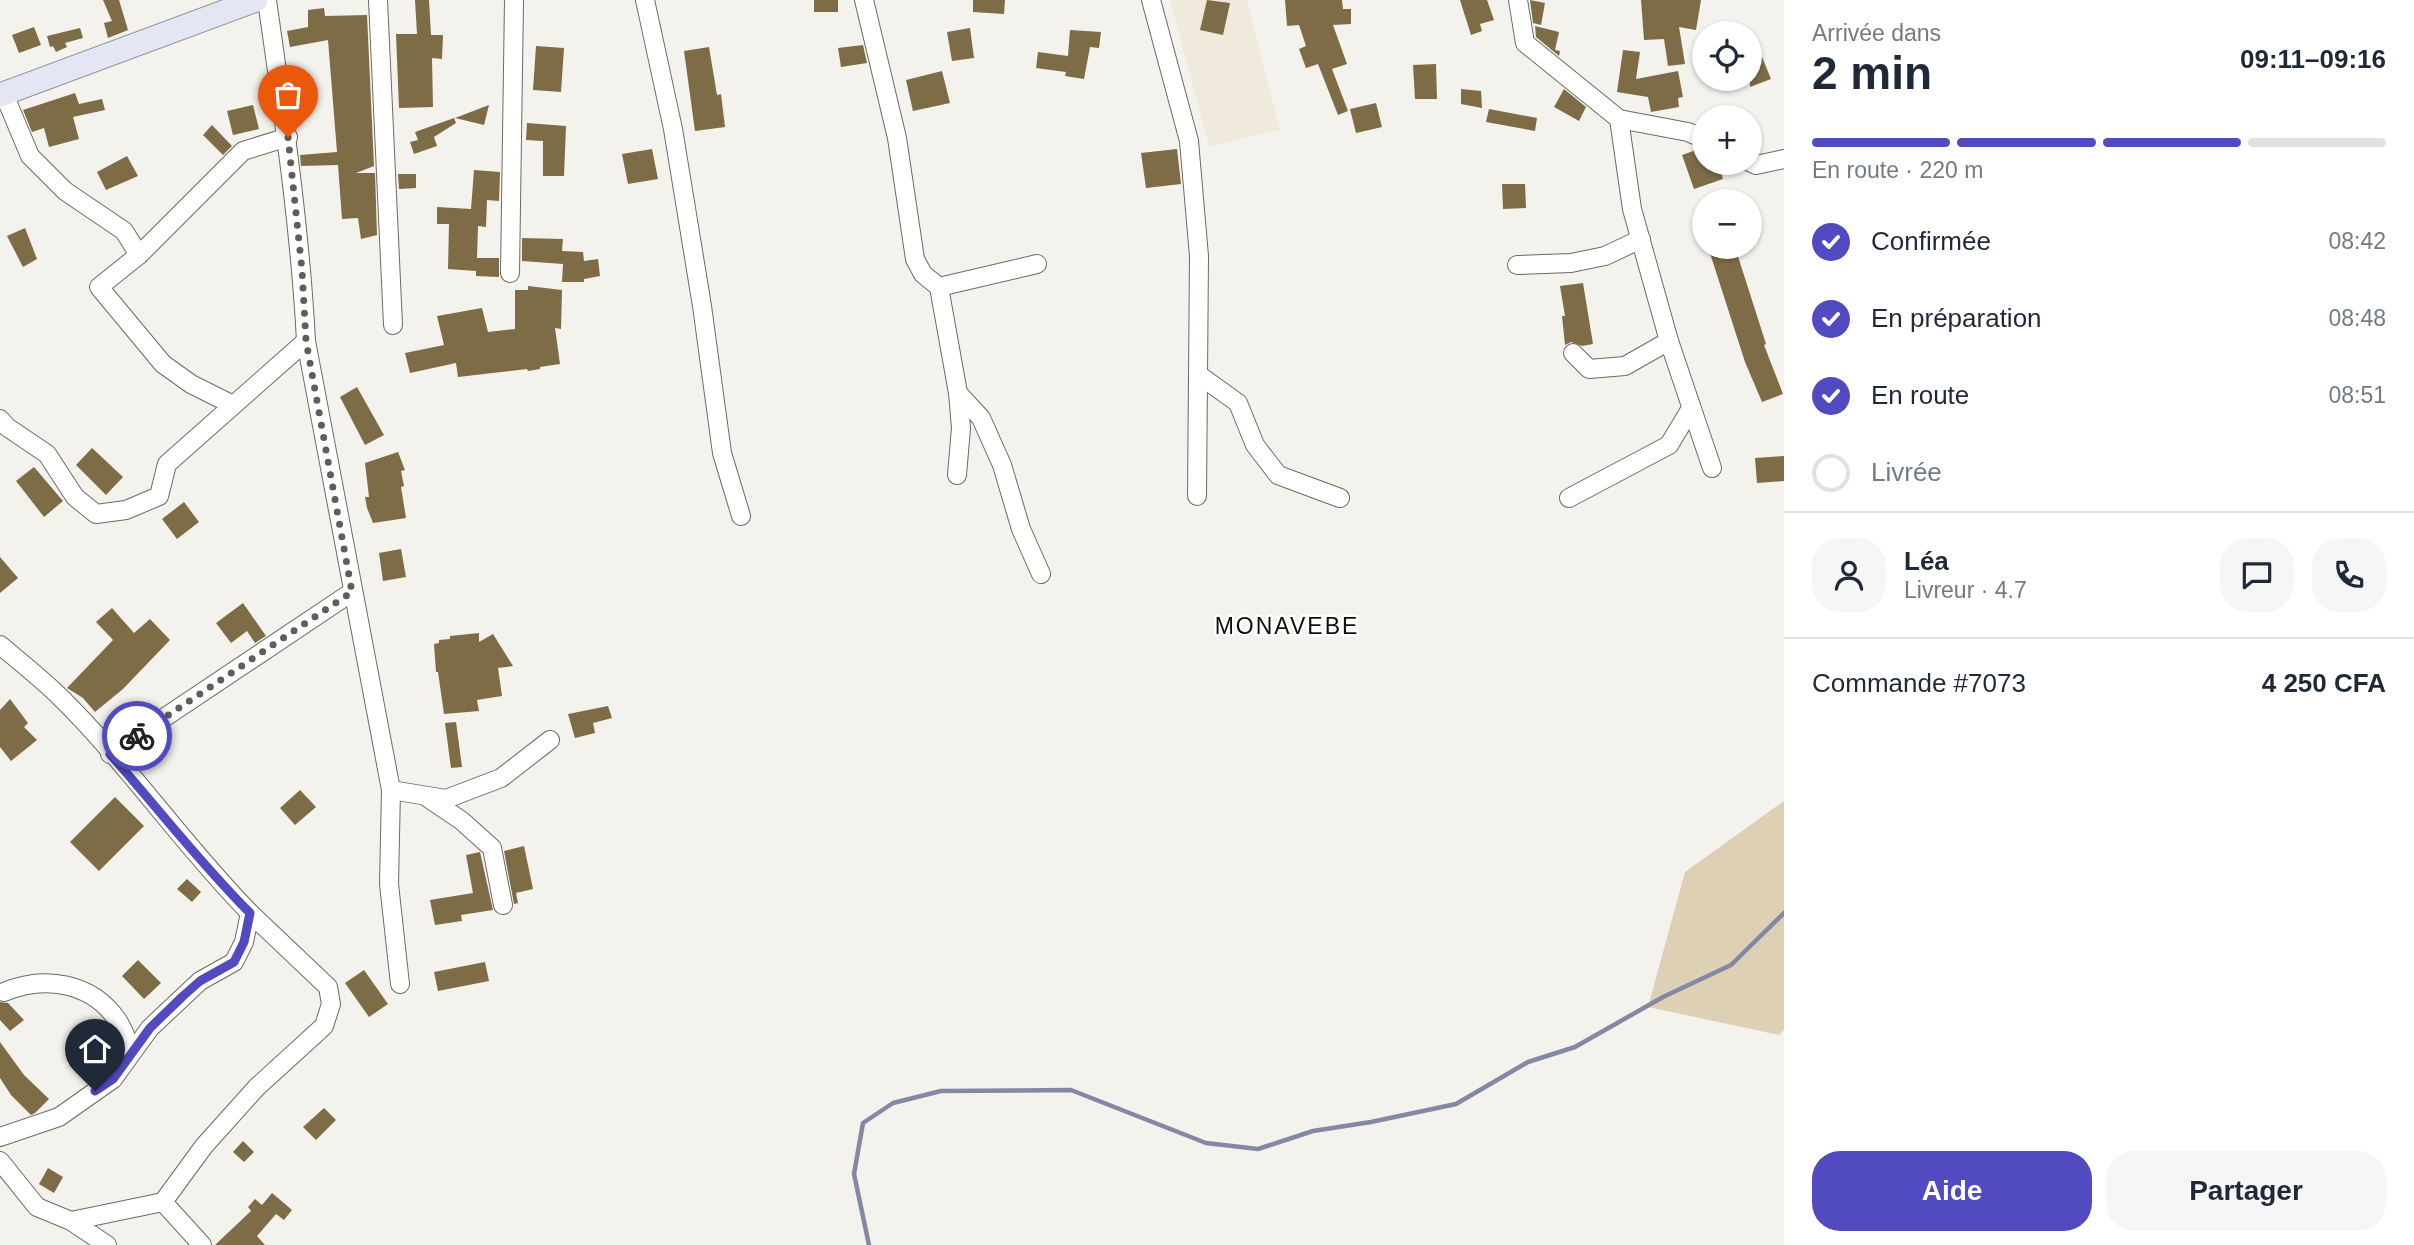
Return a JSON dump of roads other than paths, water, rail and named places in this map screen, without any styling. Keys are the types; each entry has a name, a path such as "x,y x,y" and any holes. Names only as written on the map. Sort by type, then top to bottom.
{"main road":[{"path":"2,95 256,0"}],"street":[{"path":"267,0 288,137 302,270 306,341 391,790 389,884 400,984"},
{"path":"378,0 393,325"},
{"path":"510,273 514,0"},
{"path":"645,0 673,129 702,306 722,453 741,516"},
{"path":"864,0 897,138 915,259 923,274 939,287 958,393 961,428 957,475"},
{"path":"1151,0 1189,141 1199,256 1197,496"},
{"path":"1518,0 1525,43 1560,74 1619,119 1692,134"},
{"path":"2,95 30,156 65,191 124,231 139,255"},
{"path":"1619,119 1632,209 1690,410 1712,468"},
{"path":"233,405 191,384 163,364 99,286 139,255 243,151 288,137"},
{"path":"1762,164 1784,159"},
{"path":"1517,265 1571,263 1605,256 1641,239"},
{"path":"939,287 1037,264"},
{"path":"0,419 7,427 47,454 75,497 96,514 126,510 159,496 167,464 306,341"},
{"path":"1573,353 1589,369 1625,366 1669,341"},
{"path":"1199,375 1238,402 1255,445 1279,475 1340,498"},
{"path":"958,393 981,418 997,453 1021,529 1041,574"},
{"path":"1569,498 1669,445 1690,410"},
{"path":"110,754 352,592"},
{"path":"0,645 58,695 172,824 208,871 328,987 331,1004 324,1026 257,1087 204,1146 163,1202 71,1221"},
{"path":"391,790 446,799 501,778 550,740"},
{"path":"428,798 462,821 492,848 503,905"},
{"path":"0,1137 59,1117 113,1079 150,1028 200,981 234,962 244,942 250,913"},
{"path":"4,992 23,984 67,983 97,999 117,1020 132,1051"},
{"path":"0,1161 37,1207 71,1221 107,1245"},
{"path":"163,1202 202,1245"}],"waterway":[{"path":"869,1245 854,1174 863,1123 893,1103 941,1091 1071,1090 1206,1143 1258,1149 1313,1131 1456,1104 1528,1062 1575,1047 1663,997 1731,965 1784,913"}],"district":[{"name":"MONAVEBE","path":"1287,626"}]}
